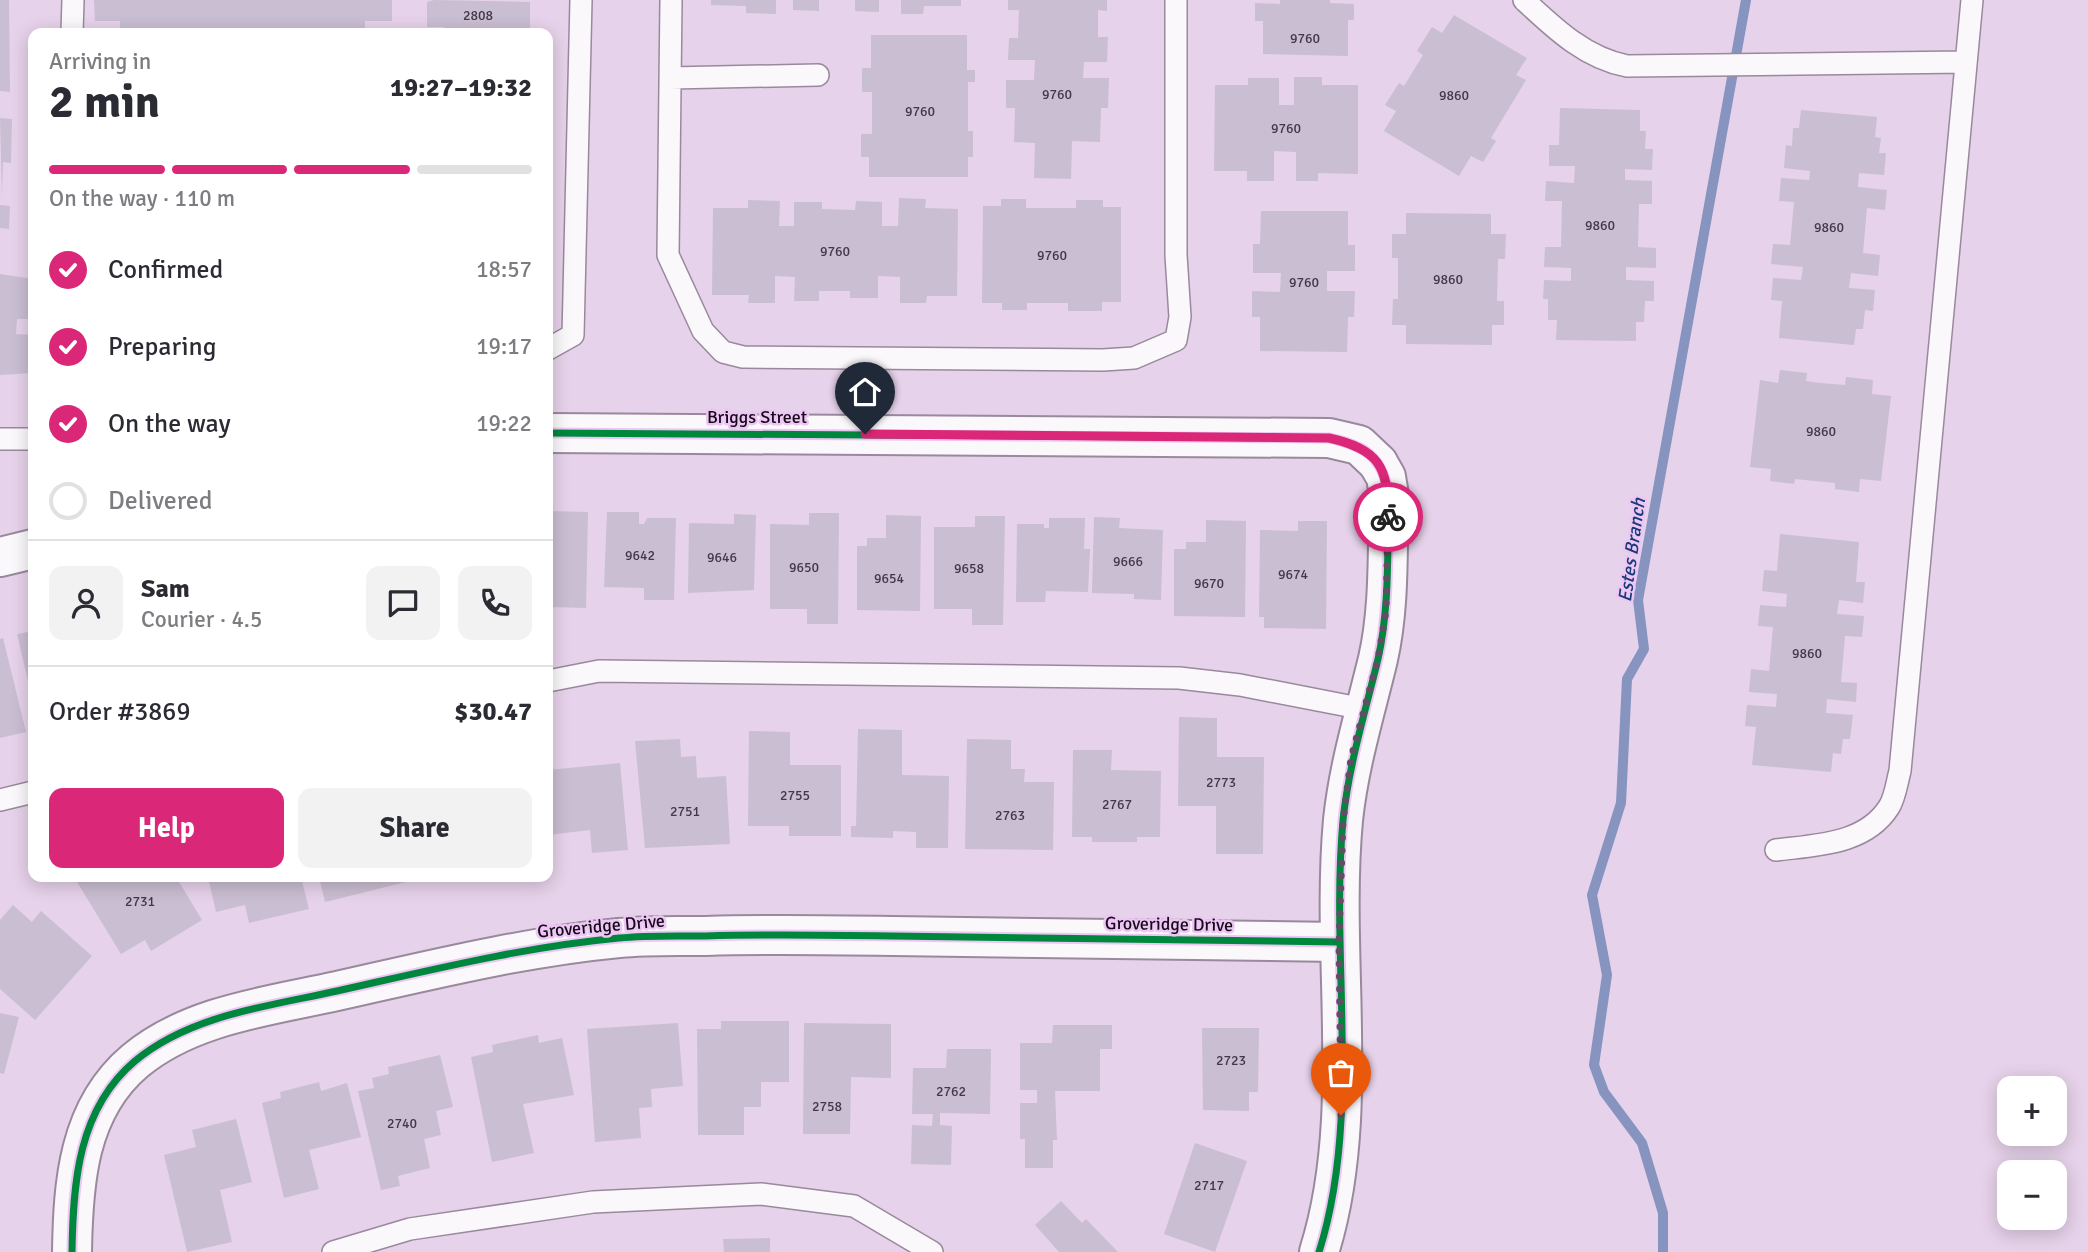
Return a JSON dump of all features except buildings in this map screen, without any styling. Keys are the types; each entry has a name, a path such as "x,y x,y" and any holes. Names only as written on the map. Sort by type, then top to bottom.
{"street":[{"name":"Briggs Street","path":"553,433 1329,438 1359,444 1378,463 1386,477 1389,495 1386,611 1378,659 1363,709"},
{"path":"0,557 28,550"},
{"path":"1319,1252 1330,1216 1341,1140 1339,942 1343,821 1351,758 1363,709"},
{"name":"Groveridge Drive","path":"72,1252 73,1203 79,1161 88,1125 108,1089 135,1061 167,1038 213,1020 261,1008 526,948 624,937 788,934 1339,942"}],"lane":[{"path":"72,28 73,0"},
{"path":"553,346 573,335 581,0"},
{"path":"671,0 668,255 703,331 723,352 743,357 1134,358 1176,340 1180,317 1176,255 1176,0"},
{"path":"1524,0 1559,33 1606,62 1627,66 1966,62"},
{"path":"1776,850 1835,843 1871,825 1889,807 1900,771 1972,0"},
{"path":"670,78 818,75"},
{"path":"0,439 28,439"},
{"path":"553,680 599,671 1179,678 1240,685 1363,709"},
{"path":"0,800 28,793"},
{"path":"333,1252 410,1229 593,1202 761,1194 854,1206 932,1252"}],"waterway":[{"name":"Estes Branch","path":"1663,1252 1663,1213 1642,1143 1604,1092 1594,1065 1607,975 1592,895 1621,803 1627,679 1644,649 1638,600 1746,0"}],"cycle path":[{"path":"553,433 1329,438 1362,449 1377,462 1389,495 1386,598 1382,639 1353,759 1343,820 1340,874 1342,1093 1332,1200 1319,1252"},
{"path":"72,1252 77,1174 90,1124 101,1101 116,1080 135,1061 157,1045 180,1033 231,1014 512,953 630,937 822,935 1339,942"}],"way so far":[{"path":"1341,1115 1339,942 1343,821 1351,758 1378,659 1386,611 1388,517"}],"route":[{"path":"865,434 1329,438 1359,444 1378,463 1386,477 1388,517"}]}
